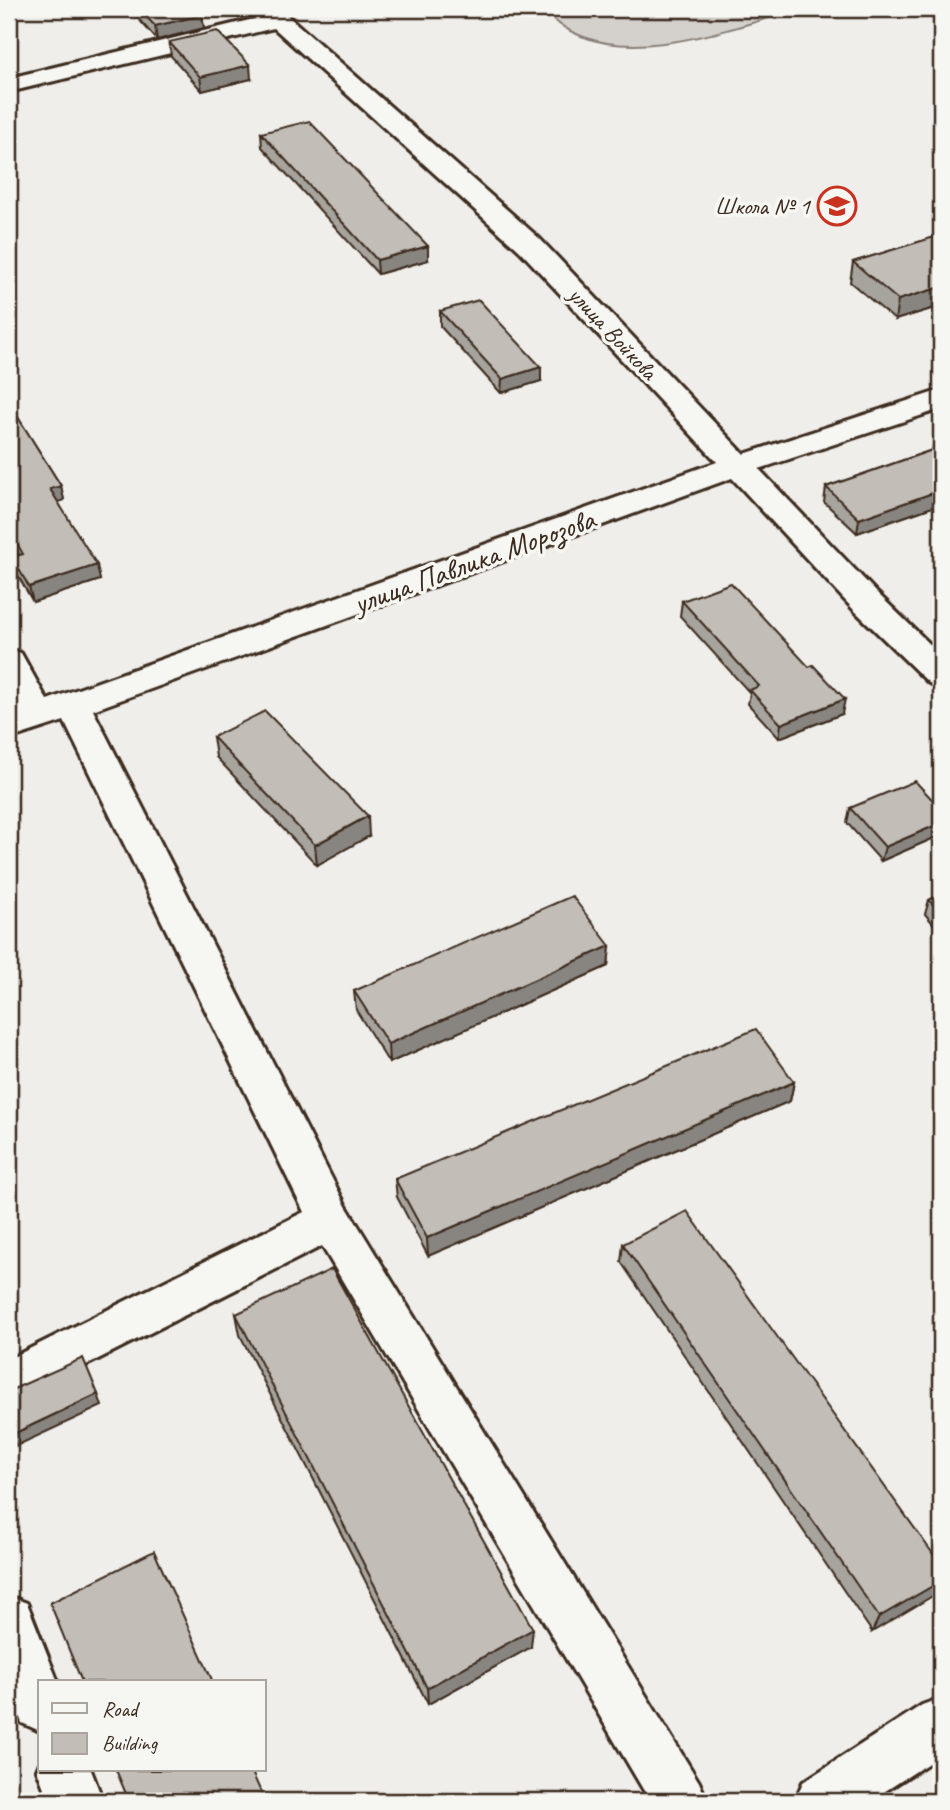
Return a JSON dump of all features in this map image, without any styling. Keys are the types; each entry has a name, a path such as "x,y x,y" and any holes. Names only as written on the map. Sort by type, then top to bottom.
{"street":[{"path":"9,85 273,15"},
{"name":"улица Войкова","path":"273,15 530,245 865,601 941,675"},
{"name":"улица Павлика Морозова","path":"40,716 737,466 941,399"},
{"path":"9,661 330,1220 680,1801"},
{"path":"9,1382 330,1220"},
{"path":"9,1621 38,1700"},
{"path":"822,1801 941,1724"},
{"path":"65,1772 76,1801"}],"shaded area":[{"path":"543,9 799,9 702,36 666,43 631,45 598,41 568,30"}],"building":[{"path":"139,9 196,9 202,15 155,26"},
{"path":"217,31 250,65 200,77 169,42"},
{"path":"309,121 428,246 377,260 261,133"},
{"path":"941,235 941,287 898,300 853,262"},
{"path":"479,300 541,367 502,379 440,311"},
{"path":"9,403 61,486 50,489 97,565 29,587 12,557 23,554 9,529"},
{"path":"941,447 941,490 859,519 826,487"},
{"path":"731,583 809,667 813,665 845,699 781,724 750,690 759,686 682,601"},
{"path":"265,711 368,816 315,845 213,737"},
{"path":"915,781 941,809 941,823 885,847 850,808"},
{"path":"941,894 941,914 929,900"},
{"path":"572,896 610,946 388,1044 354,991"},
{"path":"756,1029 794,1082 427,1238 395,1179"},
{"path":"687,1211 941,1565 941,1581 879,1617 623,1244"},
{"path":"332,1269 533,1629 427,1688 236,1314"},
{"path":"83,1358 98,1394 11,1435 9,1391"},
{"path":"154,1551 212,1680 81,1680 50,1603"},
{"path":"117,1772 252,1772 265,1801 129,1801"}],"place":[{"name":"Школа № 1","path":"837,206"}]}
